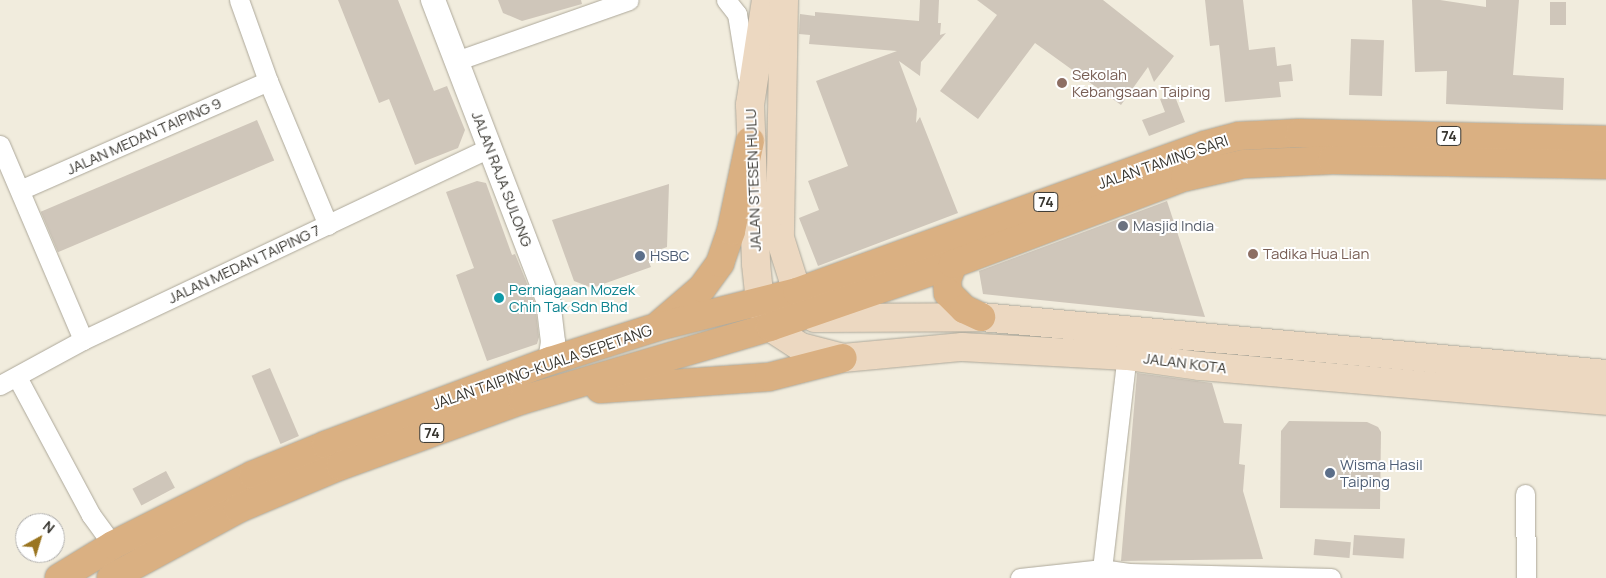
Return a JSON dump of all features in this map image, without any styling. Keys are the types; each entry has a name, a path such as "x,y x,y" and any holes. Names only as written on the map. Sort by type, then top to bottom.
{"main road":[{"name":"JALAN STESEN HULU","path":"766,0 750,105 750,141 760,301 770,327"},
{"name":"JALAN STESEN HULU","path":"784,0 780,238 802,302"},
{"name":"JALAN TAMING SARI","path":"802,302 1166,158 1239,136 1362,134 1606,140"},
{"path":"657,327 702,288 720,263 731,232 750,141"},
{"name":"JALAN TAMING SARI","path":"802,302 953,264 1185,177 1243,164 1332,160 1606,165"},
{"path":"953,264 947,280 948,293 964,310 981,317"},
{"name":"74","path":"760,301 802,302"},
{"name":"JALAN TAIPING-KUALA SEPETANG","path":"121,568 253,475 550,361 657,327 760,301"},
{"name":"74","path":"770,327 802,302"},
{"name":"JALAN KOTA","path":"802,302 815,318 981,317 1130,328 1606,374"},
{"name":"JALAN KOTA","path":"770,327 801,347 844,358 962,347 1127,356 1200,366 1606,401"},
{"name":"JALAN TAIPING-KUALA SEPETANG","path":"59,578 121,568 238,509 340,466 522,400 770,327"},
{"path":"522,400 589,390 769,377 844,358"}],"street":[{"path":"240,0 268,81 328,224"},
{"name":"JALAN RAJA SULONG","path":"433,0 548,300 552,342 550,361"},
{"path":"456,61 629,0"},
{"path":"726,0 737,14 750,105"},
{"name":"JALAN MEDAN TAIPING 9","path":"20,190 268,81"},
{"path":"0,145 82,340"},
{"name":"JALAN MEDAN TAIPING 7","path":"0,385 82,340 490,148"},
{"path":"1101,573 1130,328"},
{"path":"17,376 121,568"},
{"path":"1525,494 1526,578"},
{"path":"1020,578 1129,572 1331,578"}],"building":[{"path":"338,0 398,0 434,91 447,86 465,130 458,148 415,165 389,99 379,103"},
{"path":"498,0 581,0 582,4 522,21 503,13"},
{"path":"920,0 939,0 938,23 941,23 940,35 946,33 921,62 920,76 899,61 917,109 916,123 920,117 958,213 818,266 799,218 819,210 808,181 848,166 816,81 897,51 809,44 810,35 799,34 800,14 815,16 815,12 919,21"},
{"path":"977,0 1103,0 1174,56 1154,82 1148,67 1121,105 1035,43 978,119 940,91 997,15"},
{"path":"1205,0 1243,0 1249,50 1275,47 1277,66 1291,64 1293,81 1279,82 1281,97 1225,102 1219,45 1210,46"},
{"path":"1412,0 1440,0 1486,7 1486,0 1519,0 1513,75 1564,78 1563,110 1446,104 1447,71 1415,72"},
{"path":"1550,2 1566,2 1566,25 1550,25"},
{"path":"1351,39 1384,40 1382,96 1349,95"},
{"path":"1174,94 1185,122 1149,136 1142,120 1165,112 1160,99"},
{"path":"257,120 274,161 58,252 41,212"},
{"name":"Perniagaan Mozek Chin Tak Sdn Bhd","path":"477,181 486,183 512,255 515,254 535,303 539,337 537,344 487,361 456,275 474,268 446,192"},
{"path":"669,184 667,247 656,251 658,257 648,260 651,267 592,288 574,281 552,220"},
{"name":"Masjid India","path":"1167,201 1205,317 983,294 979,271"},
{"path":"270,368 299,436 281,444 252,376"},
{"path":"1137,373 1212,383 1224,423 1242,424 1239,464 1245,465 1243,491 1263,559 1121,561"},
{"name":"Wisma Hasil Taiping","path":"1289,421 1367,422 1378,427 1381,432 1380,509 1280,508 1281,431"},
{"path":"166,471 175,488 141,506 132,489"},
{"path":"1354,535 1405,539 1403,559 1353,555"},
{"path":"1315,539 1351,542 1349,558 1314,555"}],"place":[{"name":"Sekolah Kebangsaan Taiping","path":"1062,83"},
{"name":"Masjid India","path":"1123,226"},
{"name":"Tadika Hua Lian","path":"1253,254"},
{"name":"HSBC","path":"640,256"},
{"name":"Perniagaan Mozek Chin Tak Sdn Bhd","path":"499,298"},
{"name":"Wisma Hasil Taiping","path":"1330,473"}]}
